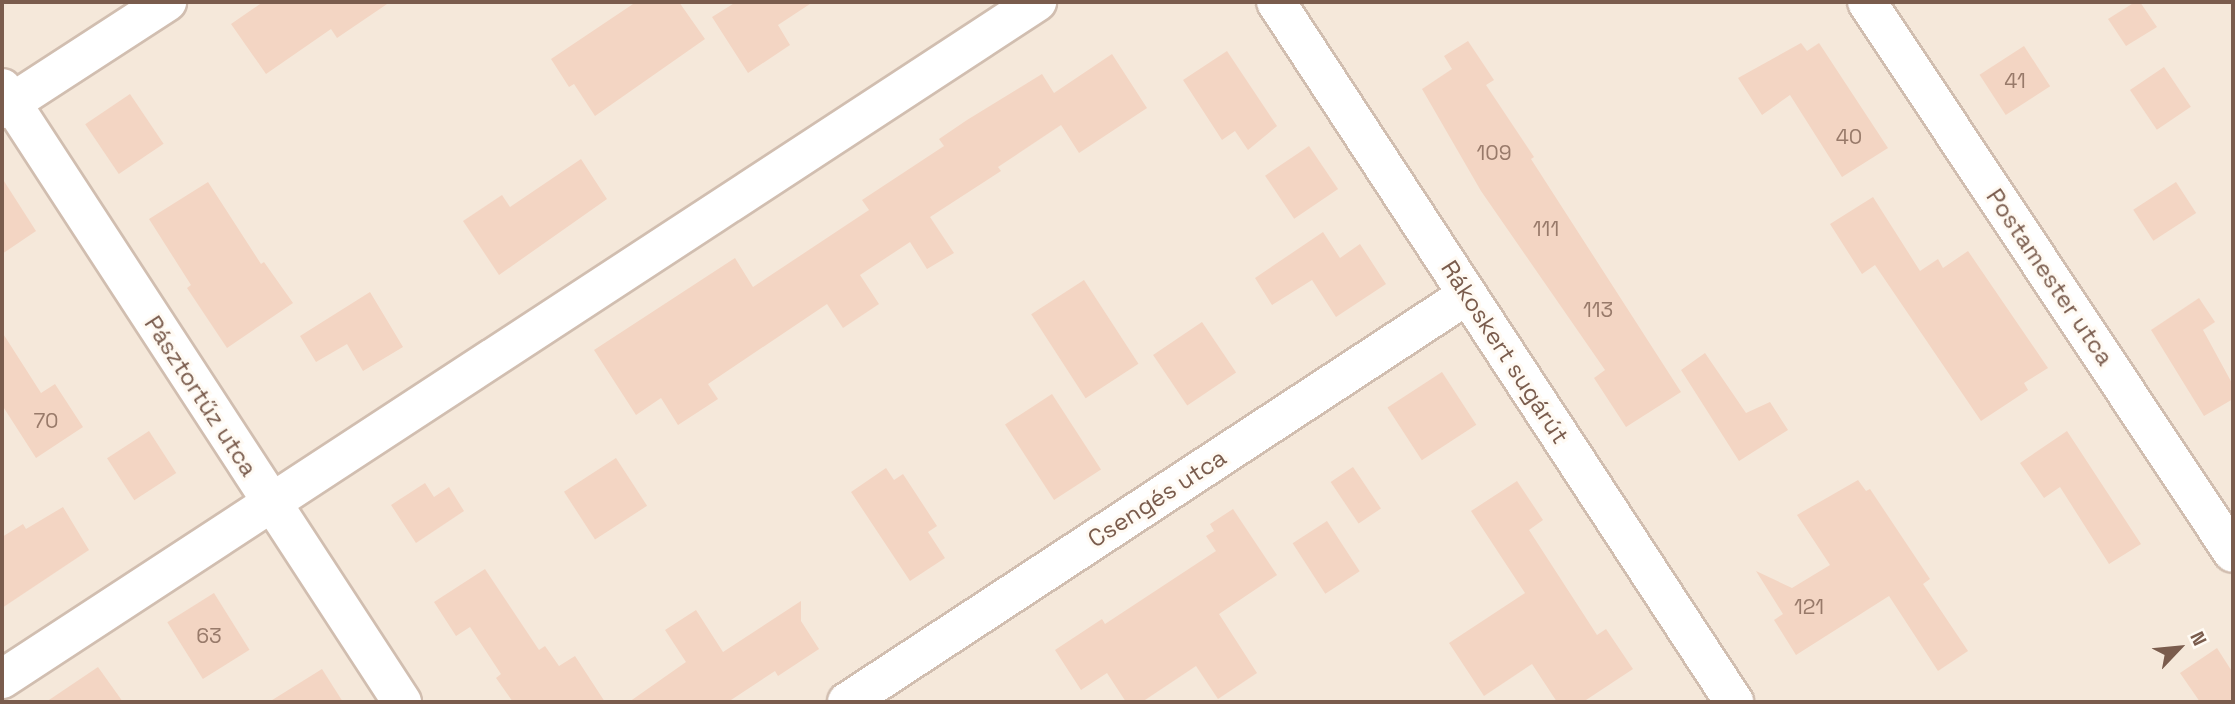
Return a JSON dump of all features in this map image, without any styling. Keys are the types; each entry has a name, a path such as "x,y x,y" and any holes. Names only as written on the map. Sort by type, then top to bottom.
{"street":[{"path":"5,100 167,2"},
{"path":"2,679 1037,2"},
{"name":"Rákoskert sugárút","path":"1276,2 1726,699"},
{"name":"Postamester utca","path":"1867,2 2233,553"},
{"name":"Pásztortűz utca","path":"5,100 402,702"},
{"name":"Csengés utca","path":"847,702 1467,295"}],"shaded area":[{"path":"2,2 2233,2 2233,702 2,702"}],"building":[{"path":"263,2 390,2 337,38 331,29 266,74 231,24"},
{"path":"636,2 679,2 705,39 595,116 574,84 569,87 551,59"},
{"path":"736,2 813,2 778,25 790,45 748,73 712,17"},
{"path":"2135,2 2140,2 2157,27 2126,46 2108,19"},
{"path":"1468,41 1494,80 1486,85 1681,392 1626,427 1594,378 1605,370 1481,191 1422,89 1452,69 1444,56"},
{"path":"1801,43 1807,51 1819,43 1888,148 1842,177 1790,95 1762,115 1738,78"},
{"path":"2024,46 2050,86 2006,115 1980,75"},
{"path":"1227,51 1277,126 1248,150 1235,131 1222,140 1183,80"},
{"path":"1112,54 1147,108 1079,153 1061,125 998,167 1001,171 930,217 954,253 927,269 910,242 860,275 879,304 843,328 827,304 708,384 718,399 678,425 661,398 636,415 594,350 735,258 753,287 869,210 862,200 944,146 939,139 967,120 1042,74 1054,93"},
{"path":"2164,67 2191,107 2157,130 2130,90"},
{"path":"130,94 164,144 119,174 85,124"},
{"path":"1309,146 1338,189 1294,219 1265,176"},
{"path":"581,159 607,199 499,275 463,221 502,195 510,207"},
{"path":"2,178 36,231 2,254"},
{"path":"208,182 261,264 264,262 293,303 227,348 187,288 191,285 149,219"},
{"path":"2176,182 2196,213 2153,241 2133,210"},
{"path":"1873,197 1920,271 1938,259 1943,268 1968,251 2048,368 2024,383 2028,390 1981,421 1875,265 1862,274 1830,224"},
{"path":"1323,232 1340,258 1360,244 1386,284 1336,317 1312,280 1272,305 1255,278"},
{"path":"1084,280 1138,364 1086,398 1031,314"},
{"path":"370,292 403,347 363,371 347,344 316,362 300,336"},
{"path":"2199,298 2215,322 2203,330 2233,385 2233,399 2204,416 2151,330"},
{"path":"1202,322 1236,373 1187,406 1153,355"},
{"path":"2,332 41,393 55,384 83,427 36,458 2,405"},
{"path":"1705,353 1746,413 1770,402 1788,430 1739,461 1681,370"},
{"path":"1442,372 1476,425 1422,460 1387,407"},
{"path":"1052,394 1101,469 1054,500 1005,424"},
{"path":"149,431 176,473 134,500 107,458"},
{"path":"2067,431 2141,544 2109,564 2060,487 2044,498 2020,463"},
{"path":"616,458 647,506 595,540 564,492"},
{"path":"1353,467 1381,508 1359,524 1331,482"},
{"path":"886,468 894,480 903,474 937,526 928,532 945,558 910,581 851,492"},
{"path":"1858,480 1866,491 1870,489 1930,579 1923,584 1968,651 1938,671 1889,596 1796,655 1774,620 1783,614 1756,571 1792,588 1830,565 1797,515"},
{"path":"1517,481 1543,520 1529,530 1597,635 1606,629 1633,669 1583,702 1557,702 1532,664 1484,696 1449,643 1525,593 1471,511"},
{"path":"425,483 434,497 449,487 464,511 416,543 391,505"},
{"path":"63,507 89,550 2,608 2,537 23,524 26,529"},
{"path":"1233,509 1277,575 1219,614 1257,673 1218,699 1196,666 1142,702 1126,702 1107,673 1081,690 1055,650 1102,619 1105,624 1216,551 1206,536 1214,531 1210,524"},
{"path":"1327,521 1360,571 1325,594 1293,543"},
{"path":"485,569 539,650 545,646 559,666 575,656 605,702 513,702 496,678 501,674 470,627 456,636 434,602"},
{"path":"214,593 250,650 203,679 167,622"},
{"path":"801,601 801,621 819,649 778,676 775,671 728,702 629,702 686,662 665,630 696,610 723,652"},
{"path":"2217,648 2233,673 2233,702 2200,702 2180,673"},
{"path":"98,667 123,702 46,702"},
{"path":"322,669 343,702 269,702"}]}
